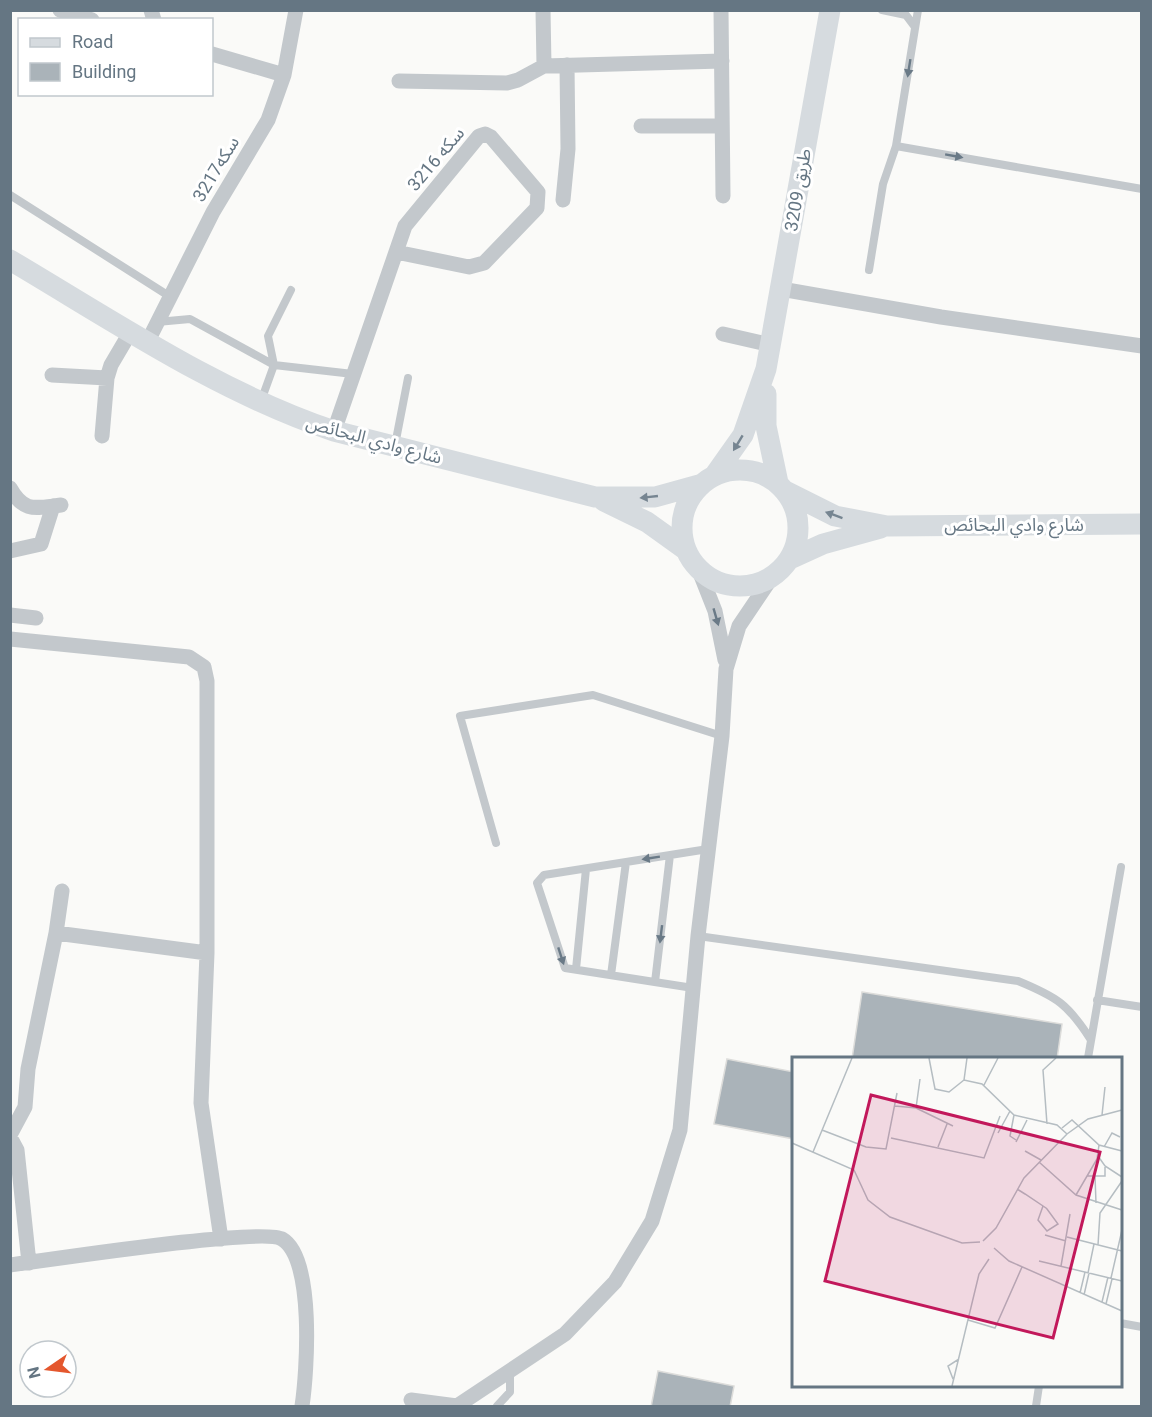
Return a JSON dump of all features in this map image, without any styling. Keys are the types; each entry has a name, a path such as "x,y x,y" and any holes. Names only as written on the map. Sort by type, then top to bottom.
{"street":[{"path":"60,10 86,18"},
{"name":"سكه3217","path":"102,436 107,378 111,365 145,331 169,296 213,212 268,120 284,75 296,10"},
{"path":"543,10 544,66"},
{"path":"721,10 723,196"},
{"name":"طريق 3209","path":"766,369 831,10"},
{"path":"213,54 284,75"},
{"path":"399,81 507,82 518,80 544,66 722,61"},
{"path":"563,200 568,150 567,65"},
{"path":"641,126 722,126"},
{"name":"سكه 3216","path":"334,431 405,226 479,136 485,134 491,137 538,192 537,208 484,263 469,267 396,252"},
{"name":"شارع وادي البحائص","path":"10,260 145,331 229,388 261,403 334,431 595,497"},
{"path":"781,289 941,317 1142,346"},
{"path":"723,334 771,345"},
{"path":"686,550 682,521 689,501 743,435 766,369"},
{"path":"766,369 766,426 781,487 792,501 798,524 798,537 790,560"},
{"path":"52,375 107,378"},
{"path":"595,497 655,497 708,480 725,471 747,470 769,477 781,487 835,516 887,526"},
{"path":"10,488 20,503 27,507 57,506 40,544 10,550"},
{"path":"595,497 647,522 686,550 698,568 715,611 726,669"},
{"name":"شارع وادي البحائص","path":"887,526 1142,524"},
{"path":"411,1400 457,1407 565,1334 615,1282 652,1221 680,1130 698,936 722,736 726,669 739,626 772,577 790,560 823,544 887,526"},
{"path":"698,568 714,580 734,586 754,585 772,577"},
{"path":"10,615 36,618"},
{"path":"10,639 189,657 204,667 207,693 207,953 201,1103 221,1239"},
{"path":"29,1263 17,1150 10,1136 25,1107 28,1069 56,933 62,891"},
{"path":"56,933 207,953"},
{"path":"10,1265 221,1239 268,1235 283,1239 293,1250 298,1263 307,1314 308,1370 302,1407"}],"lane":[{"path":"882,10 906,15 915,27"},
{"path":"869,270 883,184 896,146 918,10"},
{"path":"896,146 1142,189"},
{"path":"10,195 169,296"},
{"path":"261,403 274,364 268,347 268,336 291,290"},
{"path":"145,331 190,319 274,364 353,375"},
{"path":"395,446 408,378"},
{"path":"496,843 460,716 593,695 722,736"},
{"path":"693,988 565,968 537,883 544,875 708,849"},
{"path":"655,982 670,855"},
{"path":"611,975 626,862"},
{"path":"1088,1057 1121,867"},
{"path":"576,969 586,869"},
{"path":"698,936 1018,981 1055,996 1076,1016 1091,1040"},
{"path":"1097,1000 1142,1007"},
{"path":"1122,1323 1142,1327"},
{"path":"497,1407 510,1392 510,1372"},
{"path":"1036,1407 1039,1387"}],"building":[{"path":"862,992 1062,1024 1057,1057 852,1057"},
{"path":"727,1059 792,1072 792,1139 714,1124"},
{"path":"658,1371 734,1386 730,1407 651,1407"}]}
